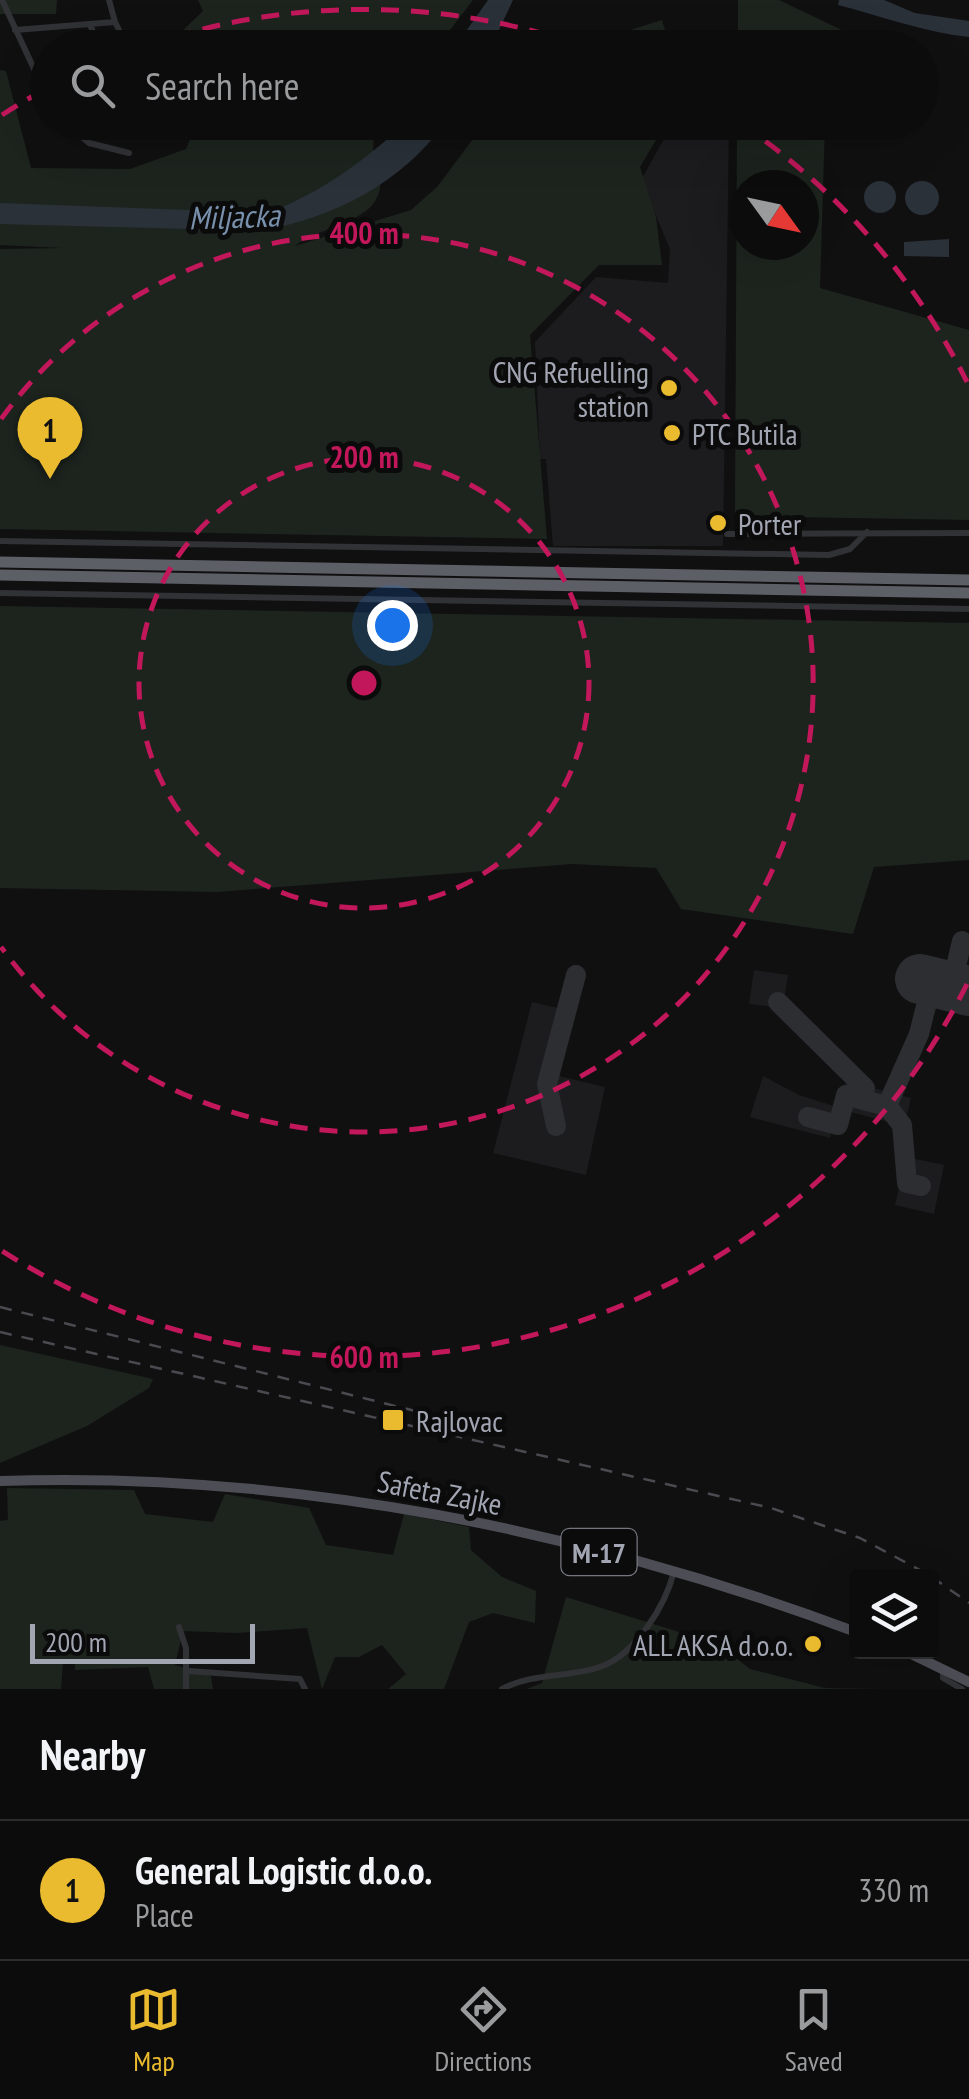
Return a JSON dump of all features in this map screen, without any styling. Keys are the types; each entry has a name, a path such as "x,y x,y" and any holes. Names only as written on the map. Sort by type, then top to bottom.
{"highway":[{"path":"0,562 969,580"},
{"path":"0,575 969,593"}],"main road":[{"name":"Safeta Zajke","path":"0,1481 188,1485 384,1506 674,1570 849,1630"},
{"path":"922,1659 969,1682"}],"street":[{"path":"2,0 30,62"},
{"path":"109,0 119,30"},
{"path":"15,30 91,27 115,22"},
{"path":"88,140 96,146 129,154"},
{"path":"0,542 810,555 850,550 868,532"},
{"path":"727,534 969,533"},
{"path":"0,593 969,609"},
{"path":"502,1689 551,1673 602,1667 627,1649 652,1619 674,1570"},
{"path":"179,1627 188,1671 186,1689"},
{"path":"943,1668 943,1678 962,1689"},
{"path":"188,1671 300,1679 305,1689"}],"shaded area":[{"path":"0,0 57,0 56,14 0,14"},
{"path":"198,0 473,0 450,30 183,30 203,11"},
{"path":"738,0 779,0 842,30 738,30"},
{"path":"662,20 665,30 631,30"},
{"path":"0,70 6,71 31,168 130,169 186,149 190,140 374,140 373,154 388,140 396,140 379,168 376,200 366,211 295,246 411,210 437,187 472,140 656,140 640,167 656,217 662,265 599,265 530,335 547,539 0,529 0,249 63,248 0,245"},
{"path":"663,140 729,140 723,546 553,546 546,459 540,459 535,342 596,277 668,283 670,249 641,180"},
{"path":"737,140 824,140 820,288 969,330 969,520 735,516 736,260 819,260 819,170 737,170"},
{"path":"0,606 969,623 969,860 874,867 853,934 681,909 656,868 572,864 217,892 0,888"},
{"path":"754,970 788,975 783,1008 749,1004"},
{"path":"532,1002 571,1011 555,1075 605,1087 586,1175 493,1153"},
{"path":"763,1076 799,1095 837,1107 830,1138 750,1117"},
{"path":"846,1081 911,1098 904,1126 839,1109"},
{"path":"906,1157 944,1165 934,1214 895,1205"},
{"path":"0,1345 153,1379 149,1388 87,1426 0,1463"},
{"path":"7,1488 134,1490 145,1514 213,1522 225,1494 309,1508 326,1545 393,1555 404,1514 469,1527 471,1550 502,1577 536,1591 535,1623 493,1613 469,1622 444,1689 388,1689 406,1674 382,1645 359,1657 335,1657 322,1689 307,1628 237,1633 183,1631 175,1665 211,1676 213,1689 154,1689 148,1667 75,1670 75,1664 63,1663 61,1689 0,1689 0,1521 8,1520"},
{"path":"566,1597 718,1644 750,1669 825,1688 880,1689 527,1689 542,1683"}],"water":[{"path":"488,0 513,0 499,30 467,30"},
{"path":"839,0 884,0 915,13 969,21 969,37 919,28 838,5"},
{"name":"Miljacka","path":"385,140 431,140 408,164 364,195 315,217 261,231 0,224 0,203 268,213 306,196"},
{"path":"880,181 892,185 896,197 892,209 880,213 868,209 864,197 868,185"},
{"path":"922,181 934,186 939,198 934,210 922,215 910,210 905,198 910,186"},
{"path":"949,239 949,257 904,256 904,242"}],"taxiway":[{"path":"951,987 962,941"},
{"path":"556,1126 547,1084 576,975"},
{"path":"778,1002 865,1088 863,1100 887,1106 919,1034 932,982"},
{"path":"808,1117 838,1125 846,1095 863,1100"},
{"path":"887,1106 902,1125 907,1183 921,1186"}],"runway":[{"path":"920,979 969,991"}],"railway":[{"path":"0,1307 475,1426"},
{"path":"0,1332 771,1508 860,1538 918,1569"},
{"path":"939,1582 969,1603"}],"place":[{"name":"CNG Refuelling station","path":"669,388"},
{"name":"PTC Butila","path":"672,433"},
{"name":"General Logistic d.o.o.","path":"50,479"},
{"name":"Porter","path":"718,523"},
{"name":"Rajlovac","path":"393,1420"},
{"name":"ALL AKSA d.o.o.","path":"813,1644"}]}
